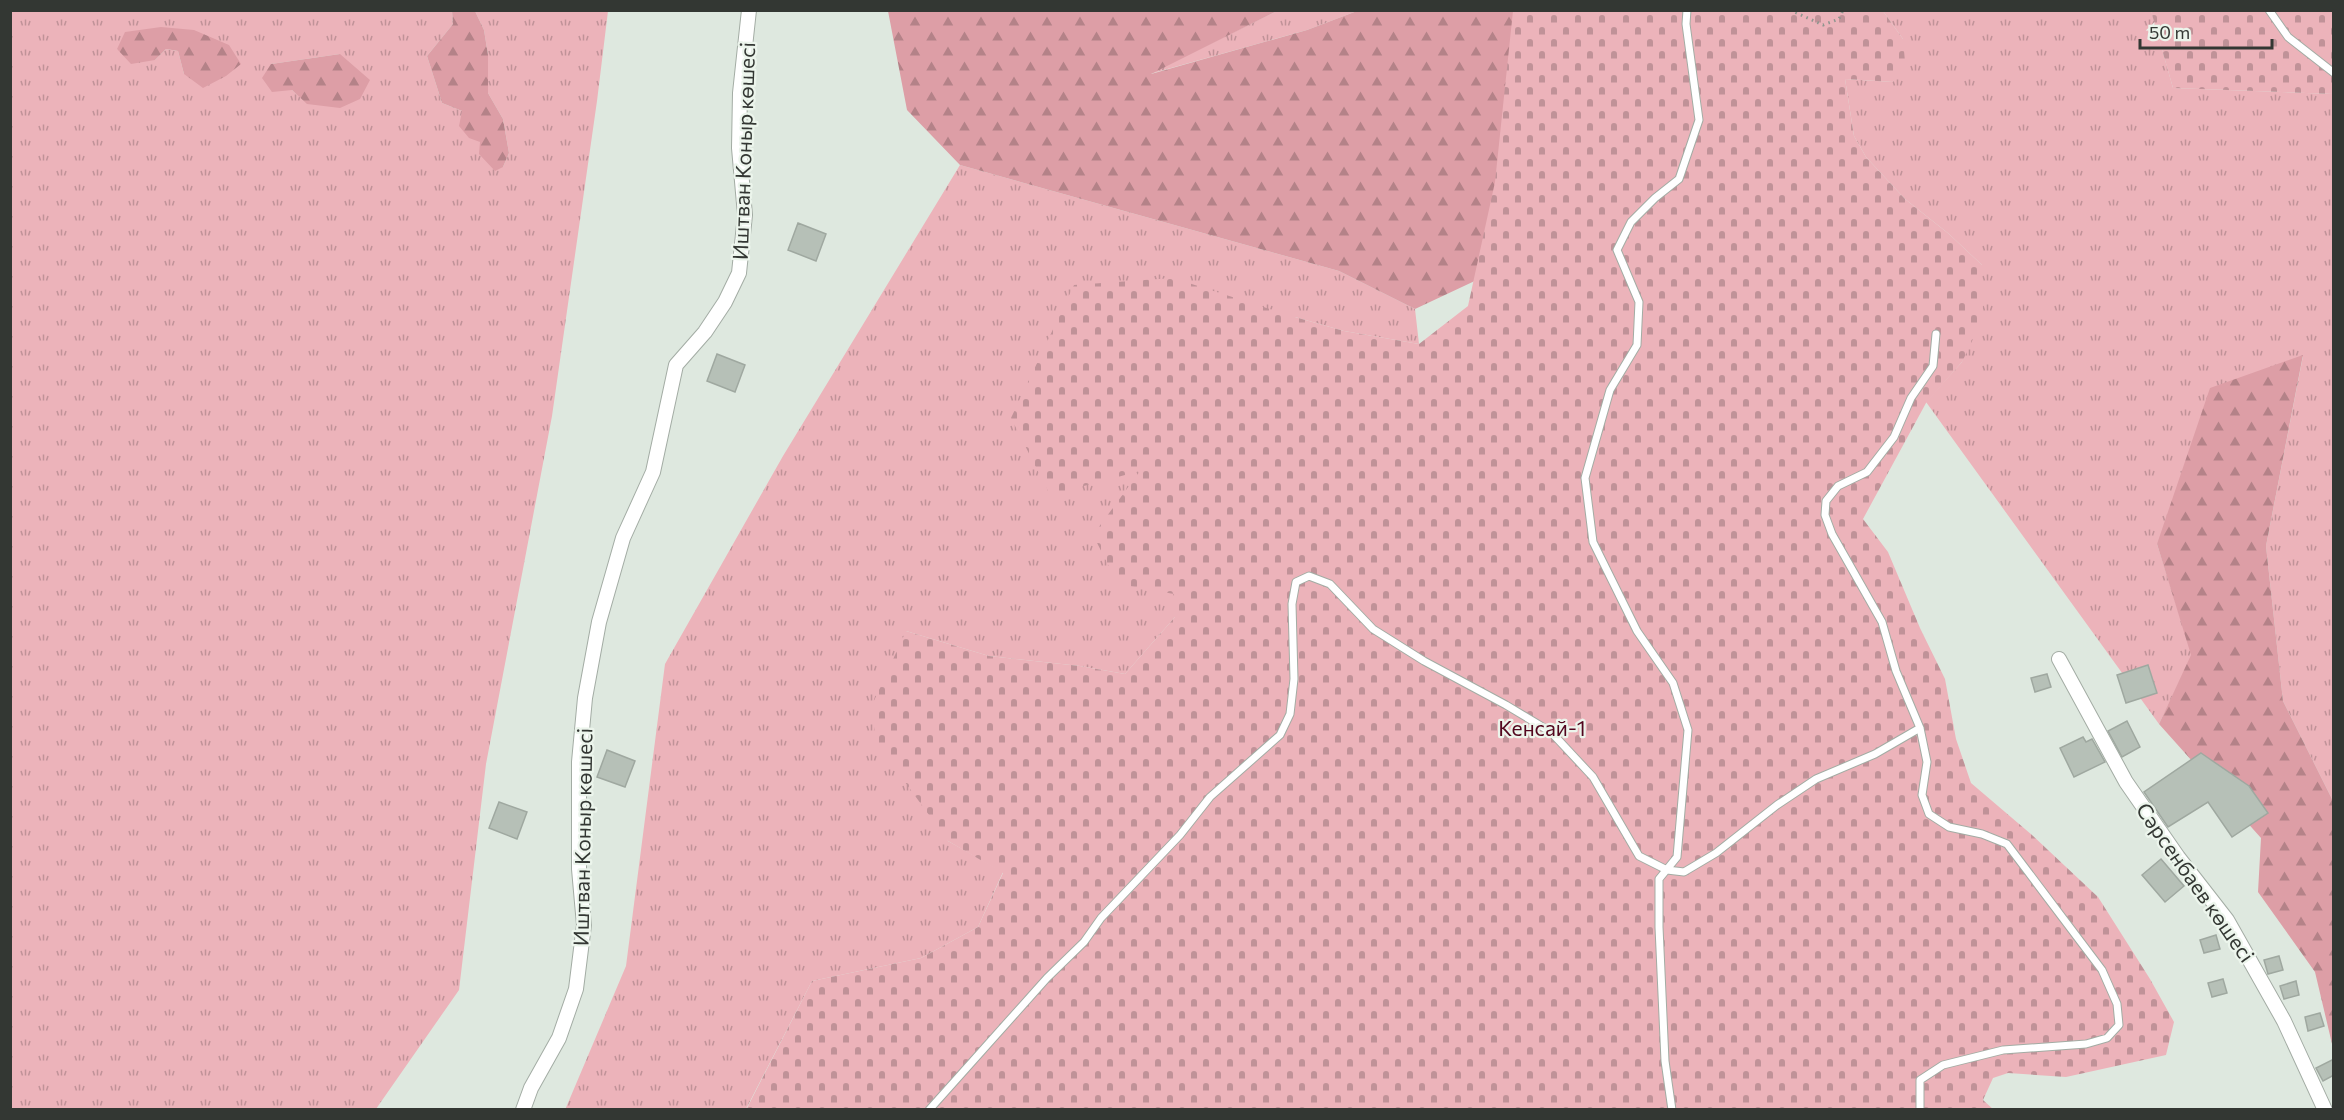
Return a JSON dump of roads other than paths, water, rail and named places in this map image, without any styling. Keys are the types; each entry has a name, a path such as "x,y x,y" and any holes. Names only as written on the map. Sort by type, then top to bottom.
{"street":[{"name":"Иштван Коныр көшесі","path":"523,1110 531,1088 559,1038 576,988 584,925 579,869 579,762 585,698 599,622 623,538 652,472 676,364 705,332 725,302 739,273 745,215 739,148 740,93 749,10"},
{"name":"Сәрсенбаев көшесі","path":"2059,659 2126,782 2178,857 2233,930 2263,980 2296,1045 2325,1110"}],"lane":[{"path":"1672,1110 1665,1061 1659,879 1677,857 1688,730 1673,683 1637,631 1593,542 1585,478 1610,390 1637,345 1639,302 1617,250 1631,222 1655,198 1679,179 1699,120 1687,10"},
{"path":"2269,10 2288,37 2334,73"},
{"path":"1920,1110 1920,1080 1943,1065 2003,1050 2086,1044 2107,1038 2119,1025 2117,1004 2102,970 2007,844 1982,834 1949,827 1929,814 1922,795 1927,762 1920,728 1896,671 1882,622 1832,534 1825,515 1826,501 1838,486 1867,472 1894,437 1911,398 1933,366 1936,334"},
{"path":"929,1110 1047,978 1084,942 1101,918 1180,835 1210,797 1280,735 1290,714 1293,691 1292,604 1296,582 1309,576 1330,584 1373,629 1424,661 1551,732 1593,777 1640,856 1667,870 1684,872 1716,853 1777,805 1816,779 1875,754 1920,728"}],"park label":[{"name":"Кенсай-1","path":"1542,727"}]}
